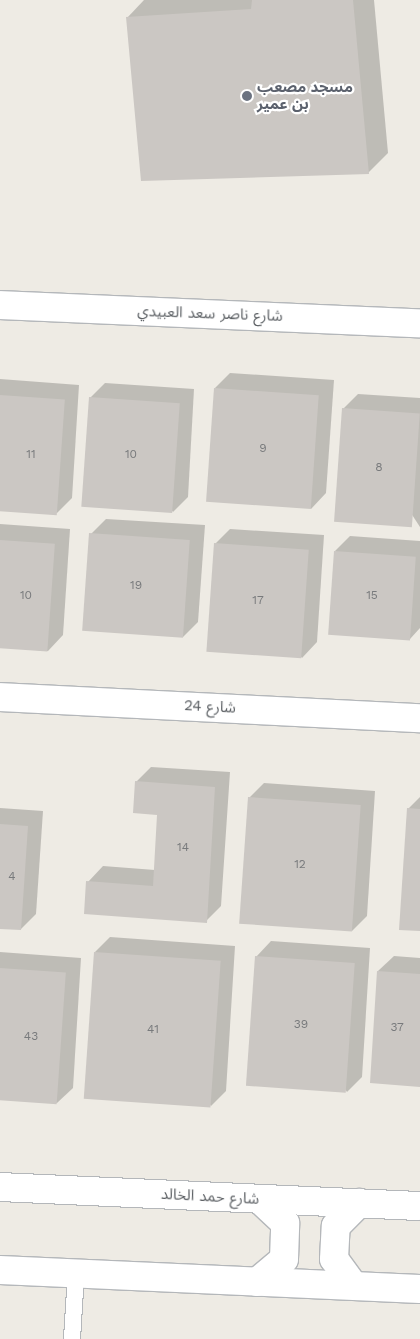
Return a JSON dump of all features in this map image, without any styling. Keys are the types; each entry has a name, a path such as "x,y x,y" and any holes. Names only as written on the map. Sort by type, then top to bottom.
{"street":[{"name":"شارع ناصر سعد العبيدي","path":"0,305 420,323"},
{"name":"شارع 24","path":"0,697 420,718"},
{"name":"شارع حمد الخالد","path":"0,1187 420,1206"},
{"path":"258,1282 284,1259 285,1224 259,1199"},
{"path":"353,1285 334,1258 336,1226 359,1203"},
{"path":"0,1270 420,1289"}],"lane":[{"path":"72,1339 76,1274"}],"building":[{"name":"مسجد مصعب بن عمير","path":"252,0 353,0 369,174 141,181 126,17 251,9"},
{"path":"214,388 319,395 311,509 206,502"},
{"path":"0,395 65,400 57,515 0,511"},
{"path":"89,397 180,403 172,513 81,507"},
{"path":"342,408 420,413 412,527 334,522"},
{"path":"89,533 190,540 183,638 82,631"},
{"path":"0,540 55,544 47,652 0,648"},
{"path":"214,543 309,550 301,658 206,652"},
{"path":"334,551 416,557 410,641 328,635"},
{"path":"135,781 215,787 207,923 84,914 86,881 153,886 157,815 133,813"},
{"path":"248,797 361,805 352,932 239,924"},
{"path":"407,808 420,809 420,931 399,930"},
{"path":"0,824 28,826 21,930 0,929"},
{"path":"94,952 221,961 210,1108 84,1099"},
{"path":"255,956 355,963 346,1093 246,1086"},
{"path":"0,968 66,973 57,1104 0,1100"},
{"path":"377,971 420,974 420,1087 370,1083"}],"place":[{"name":"مسجد مصعب بن عمير","path":"247,96"}]}
